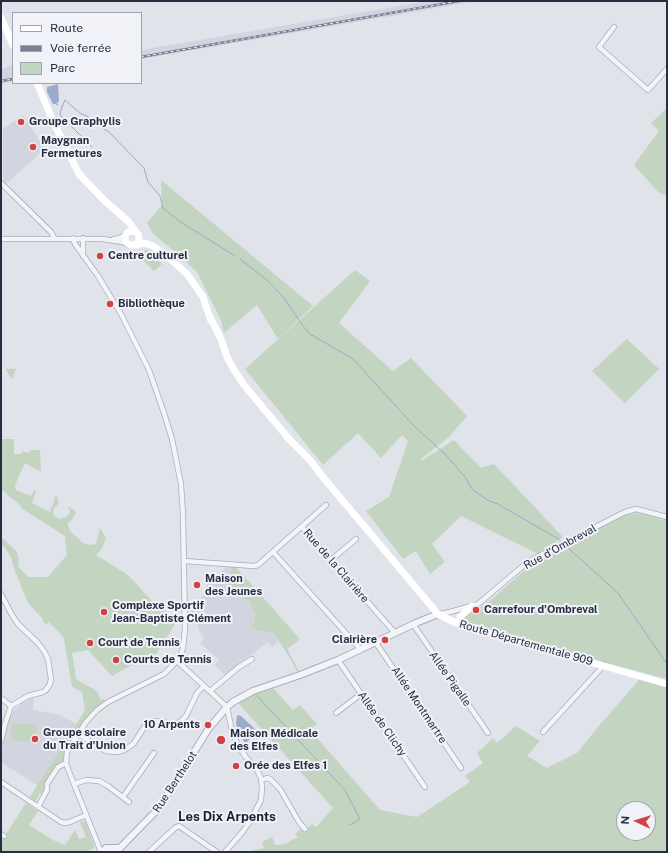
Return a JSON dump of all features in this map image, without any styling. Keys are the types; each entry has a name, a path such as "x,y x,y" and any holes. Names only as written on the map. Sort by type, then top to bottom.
{"main road":[{"path":"1,17 12,34"},
{"path":"1,17 12,43"},
{"path":"37,84 53,121 77,169 100,197 131,223 137,233 140,240 132,245"},
{"path":"119,213 127,224 128,230 125,240 132,245 142,243 148,244 158,248 167,256"},
{"path":"127,234 131,231 137,233 157,245 167,256"},
{"name":"Route Départementale 909","path":"167,256 187,274 197,286 221,339 227,357 244,385 287,437 305,454 438,614 474,629 667,684"},
{"path":"472,606 460,618 462,623 474,629"}],"street":[{"path":"614,27 599,47 648,90 667,69"},
{"path":"1,183 55,238"},
{"path":"44,226 48,233 48,238"},
{"path":"1,239 117,239 127,234"},
{"path":"73,238 83,256 110,295 149,370 173,445 181,488 185,639 183,648 177,661 164,674 108,702 97,710 86,722 68,750 66,763 98,844 110,850"},
{"path":"83,238 83,256"},
{"path":"106,239 132,245"},
{"path":"302,526 326,506"},
{"name":"Rue d'Ombreval","path":"438,614 472,606 483,601 533,559 613,517 633,509 667,516"},
{"name":"Rue de la Clairière","path":"184,562 256,566 302,526 395,633"},
{"path":"331,560 356,539"},
{"path":"273,552 361,650"},
{"path":"1,594 18,624 38,643 44,651 48,660 51,679 48,688 43,692 28,696 11,706 1,741"},
{"name":"Rue Berthelot","path":"110,850 159,808 209,728 227,707 253,691 338,660 413,624 438,614"},
{"name":"Allée Pigalle","path":"413,624 488,733"},
{"name":"Allée Montmartre","path":"376,643 461,768"},
{"path":"210,691 239,667 252,659"},
{"name":"Allée de Clichy","path":"338,660 425,788"},
{"path":"177,661 227,707 232,731 245,756 280,789 299,822 305,829"},
{"path":"544,732 604,666"},
{"path":"78,734 106,751 122,751 134,743 145,726 149,723 155,721 170,724 180,722 186,716 195,696 204,686"},
{"path":"336,713 362,694"},
{"path":"1,698 11,706"},
{"path":"122,798 154,753"},
{"path":"38,807 47,790 47,784 58,767 66,763"},
{"path":"225,852 240,835 258,806 262,794 262,780 256,768"},
{"path":"262,780 267,778 270,779"},
{"path":"74,784 86,780 99,781 129,802"},
{"path":"1,782 61,822 64,823 86,815"},
{"path":"149,852 174,828 179,826 217,852"}],"shaded area":[{"path":"428,1 478,1 142,59 142,50"},
{"path":"12,65 12,82 1,84 1,69"},
{"path":"23,115 45,149 5,185 3,179 3,129"},
{"path":"226,567 231,567 228,596 240,596 248,600 255,614 251,627 257,631 273,633 278,642 272,647 268,642 225,675 214,665 219,660 200,643 204,639 199,631 197,622 188,612 188,603 200,603 207,584"},
{"name":"Groupe scolaire du Trait d'Union","path":"34,698 33,710 61,715 76,724 38,786 1,762 1,753 10,716 22,703"}],"green space":[{"path":"667,108 667,196 658,192 634,165 659,131 651,123"},
{"path":"161,180 313,306 278,339 257,305 224,333 221,320 197,272 153,234 147,223 162,205"},
{"path":"146,249 162,264 154,271 139,256"},
{"path":"355,270 370,281 339,323 393,371 411,358 467,416 448,438 422,458 421,461 454,440 481,468 494,464 563,537 538,554 461,516 432,544 445,562 430,574 416,551 403,559 366,511 389,497 408,441 402,435 381,458 358,433 323,465 245,369"},
{"path":"627,339 659,369 625,403 592,371"},
{"path":"6,369 16,369 12,379 10,377"},
{"name":"Complexe Sportif Jean-Baptiste Clément","path":"1,415 2,439 14,439 14,454 22,454 22,451 29,453 30,450 40,450 41,472 25,463 15,485 16,490 31,496 34,490 36,491 32,503 50,512 56,495 59,503 54,508 54,516 60,519 67,517 70,512 68,506 76,512 72,520 67,524 71,532 83,543 90,545 96,544 100,528 106,538 102,548 96,555 128,575 153,602 177,621 153,659 150,657 146,660 142,659 112,676 88,650 72,653 77,680 94,689 98,693 101,700 104,699 105,702 86,720 65,751 65,762 56,766 44,784 45,791 43,795 40,793 35,802 30,797 85,710 82,692 72,687 64,638 49,622 46,625 42,618 28,603 11,558 7,550 1,544 1,537 16,551 19,559 18,566 28,577 48,577 67,555 65,536 21,508 21,506 1,489"},
{"path":"634,513 667,521 667,679 550,648 463,621 464,615 481,607 491,600 528,567 543,557 622,516"},
{"path":"231,567 236,567 300,639 287,649 300,673 298,673 273,633 257,631 251,627 255,614 249,601 240,596 228,596"},
{"path":"644,674 667,682 667,852 250,851 264,848 262,842 272,837 275,845 285,844 298,837 295,834 300,829 304,832 312,824 316,827 333,808 238,703 250,696 273,688 293,710 300,705 317,724 310,730 380,810 417,817 470,782 465,776 483,763 477,753 493,738 497,743 516,726 540,741 527,756 547,768 577,753"},
{"path":"12,723 37,725 36,742 11,740"},
{"path":"26,803 38,811 29,825 53,840 65,845 75,830 79,839 86,837 80,822 85,821 94,848 86,852 1,852 1,839 4,839 7,835 6,834"}],"water":[{"path":"58,84 59,101 56,104 53,104 47,92 47,87"},
{"path":"238,715 256,730 246,743 244,742 236,724"}],"waterway":[{"path":"62,107 65,100 80,113 93,119 108,131 144,168 148,182 160,196 163,208 179,221 235,256"},
{"path":"62,107 60,114 61,116 92,147"},
{"path":"240,259 267,280 284,298 310,334 352,358 415,427 445,454 465,477 472,489 487,500 498,504 560,540"},
{"path":"566,546 618,593 667,664"},
{"path":"257,696 345,790 360,819 350,825"}],"railway":[{"path":"142,57 459,1"},
{"path":"1,81 12,79"}],"place":[{"name":"Groupe Graphylis","path":"21,122"},
{"name":"Maygnan Fermetures","path":"33,147"},
{"name":"Centre culturel","path":"100,256"},
{"name":"Bibliothèque","path":"110,304"},
{"name":"Maison des Jeunes","path":"197,585"},
{"name":"Carrefour d'Ombreval","path":"476,610"},
{"name":"Complexe Sportif Jean-Baptiste Clément","path":"104,612"},
{"name":"Clairière","path":"385,640"},
{"name":"Court de Tennis","path":"90,643"},
{"name":"Courts de Tennis","path":"116,660"},
{"name":"10 Arpents","path":"208,725"},
{"name":"Groupe scolaire du Trait d'Union","path":"35,739"},
{"name":"Maison Médicale des Elfes","path":"221,740"},
{"name":"Orée des Elfes 1","path":"236,766"}],"district":[{"name":"Les Dix Arpents","path":"227,817"}]}
